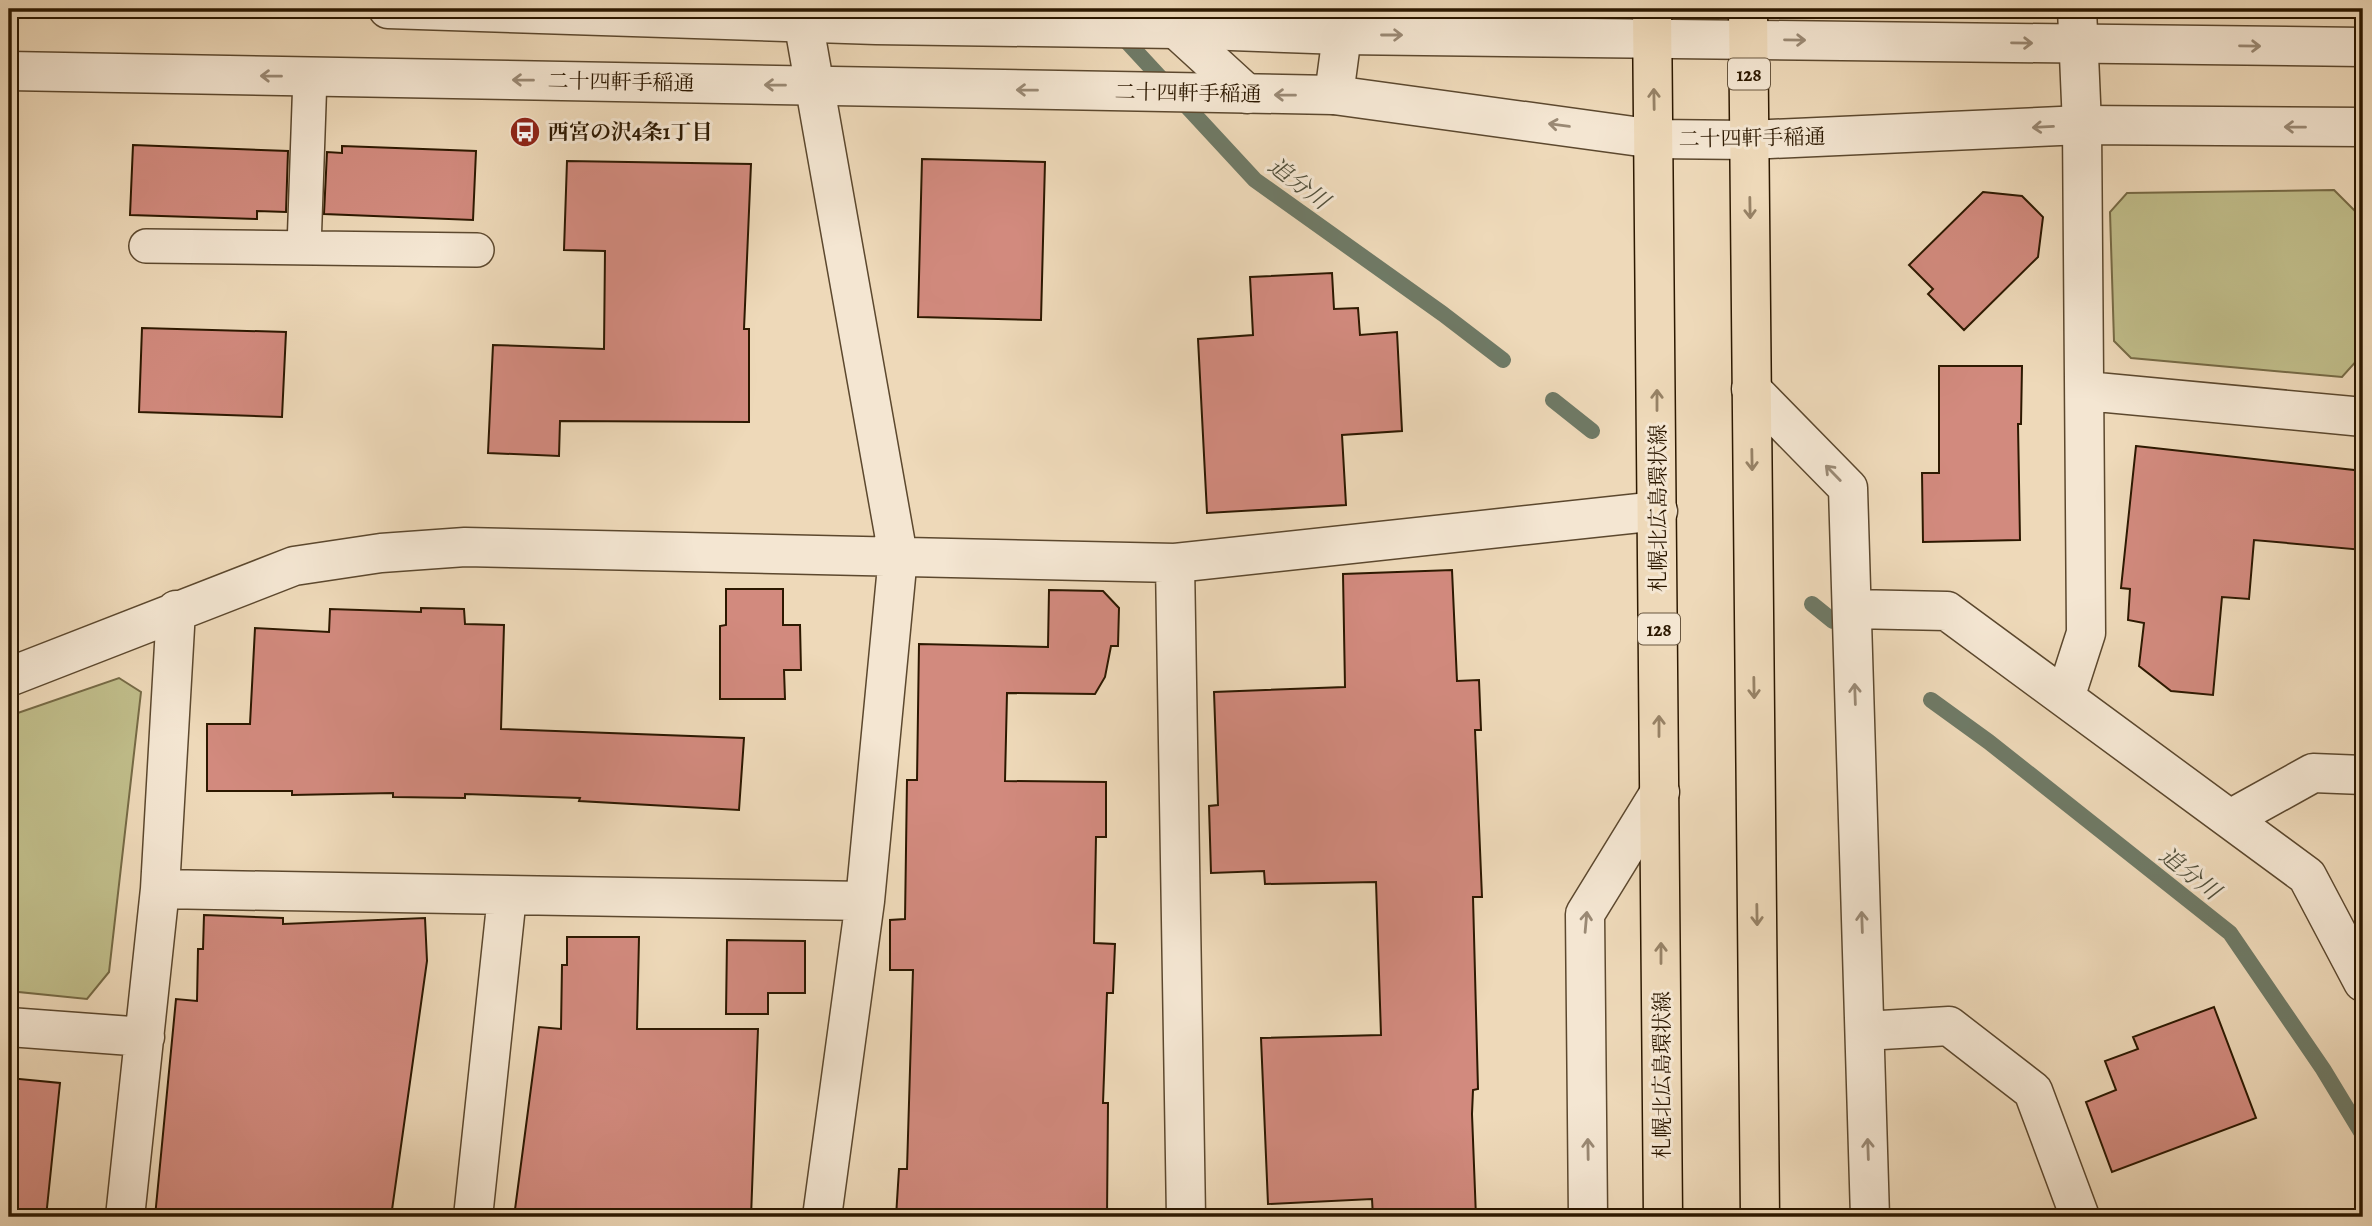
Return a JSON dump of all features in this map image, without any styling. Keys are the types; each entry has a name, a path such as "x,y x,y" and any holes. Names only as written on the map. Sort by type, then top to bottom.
{"main road":[{"name":"札幌北広島環状線","path":"1653,24 1663,1217"},
{"name":"128","path":"1749,24 1760,1217"}],"street":[{"path":"388,9 802,15 876,25 1341,22 1530,35 1653,24 2078,26 2363,47"},
{"path":"802,15 898,556 865,901 822,1217"},
{"path":"1163,22 1235,94"},
{"path":"1334,95 1341,22"},
{"path":"2065,698 2086,633 2086,391 2078,26"},
{"name":"二十四軒手稲通","path":"9,71 1334,95 1655,139 1749,140 2082,125 2363,127"},
{"path":"1751,389 1848,488 1870,1217"},
{"path":"2086,391 2363,417"},
{"path":"9,677 294,566 396,552 465,547 1175,563 1658,512"},
{"path":"1175,563 1186,1217"},
{"path":"1852,609 1947,611 2307,876 2363,982"},
{"path":"125,1217 160,889 176,610"},
{"path":"2230,819 2313,773 2363,775"},
{"path":"1588,1217 1585,914 1660,792"},
{"path":"160,889 865,901"},
{"path":"473,1217 507,895"},
{"path":"1865,1031 1949,1026 2033,1091 2080,1217"},
{"path":"9,1027 145,1037"}],"lane":[{"path":"304,248 310,76"},
{"path":"146,246 477,250"}],"shaded area":[{"path":"2334,190 2355,211 2360,357 2342,377 2131,358 2114,341 2110,212 2127,193"},
{"path":"119,678 141,692 109,972 87,999 9,991 9,716"}],"building":[{"path":"133,145 288,151 286,212 257,211 257,219 130,215"},
{"path":"342,146 476,151 473,220 324,214 327,152 342,153"},
{"path":"922,159 1045,162 1041,320 918,317"},
{"path":"567,161 751,164 744,329 749,329 749,422 560,421 559,456 488,453 493,345 604,349 605,251 564,250"},
{"path":"1983,192 2022,196 2043,217 2038,257 1964,330 1928,294 1933,289 1909,265"},
{"path":"1332,273 1334,309 1358,308 1360,335 1397,332 1402,431 1342,435 1346,505 1207,513 1198,339 1253,335 1250,277"},
{"path":"142,328 286,332 282,417 139,412"},
{"path":"1939,366 2022,366 2021,424 2018,424 2020,540 1923,542 1922,473 1939,473"},
{"path":"2136,446 2363,471 2363,550 2254,540 2249,599 2222,597 2213,695 2171,691 2139,666 2144,623 2128,620 2130,589 2121,588"},
{"path":"1452,570 1457,681 1479,680 1481,730 1475,730 1482,897 1473,897 1478,1089 1473,1090 1472,1114 1476,1217 1373,1217 1372,1199 1268,1204 1261,1038 1381,1035 1376,882 1265,884 1264,871 1211,873 1209,806 1218,805 1214,692 1345,687 1343,574"},
{"path":"726,589 783,589 783,625 800,625 801,670 784,670 785,699 720,699 720,626 726,625"},
{"path":"1049,590 1103,591 1119,608 1118,646 1111,646 1105,677 1095,694 1007,693 1005,781 1106,782 1106,837 1096,837 1094,943 1115,944 1113,993 1107,993 1103,1103 1108,1103 1107,1217 896,1217 899,1169 907,1169 913,970 890,970 890,920 905,919 907,780 917,780 919,644 1048,647"},
{"path":"421,608 464,609 465,624 504,625 501,729 744,738 739,810 579,801 580,798 465,794 465,798 393,797 393,793 292,795 292,791 207,791 207,724 250,724 255,628 329,632 330,609 421,612"},
{"path":"204,915 283,918 283,924 425,918 427,961 391,1217 155,1217 176,999 197,1001 198,949 203,949"},
{"path":"567,937 639,937 637,1029 758,1029 751,1217 514,1217 539,1027 561,1029 562,965 567,965"},
{"path":"727,940 805,941 805,993 768,993 768,1014 726,1014"},
{"path":"2214,1007 2256,1118 2112,1172 2086,1102 2116,1090 2105,1061 2138,1049 2133,1037"},
{"path":"9,1078 60,1083 46,1217 9,1217"}],"waterway":[{"name":"追分川","path":"1118,32 1255,180 1503,360"},
{"name":"追分川","path":"1553,400 1592,431"},
{"name":"追分川","path":"1812,604 1833,621"},
{"name":"追分川","path":"1931,700 1989,742 2230,933 2323,1069 2363,1135"}],"place":[{"name":"西宮の沢4条1丁目","path":"525,132"}]}
